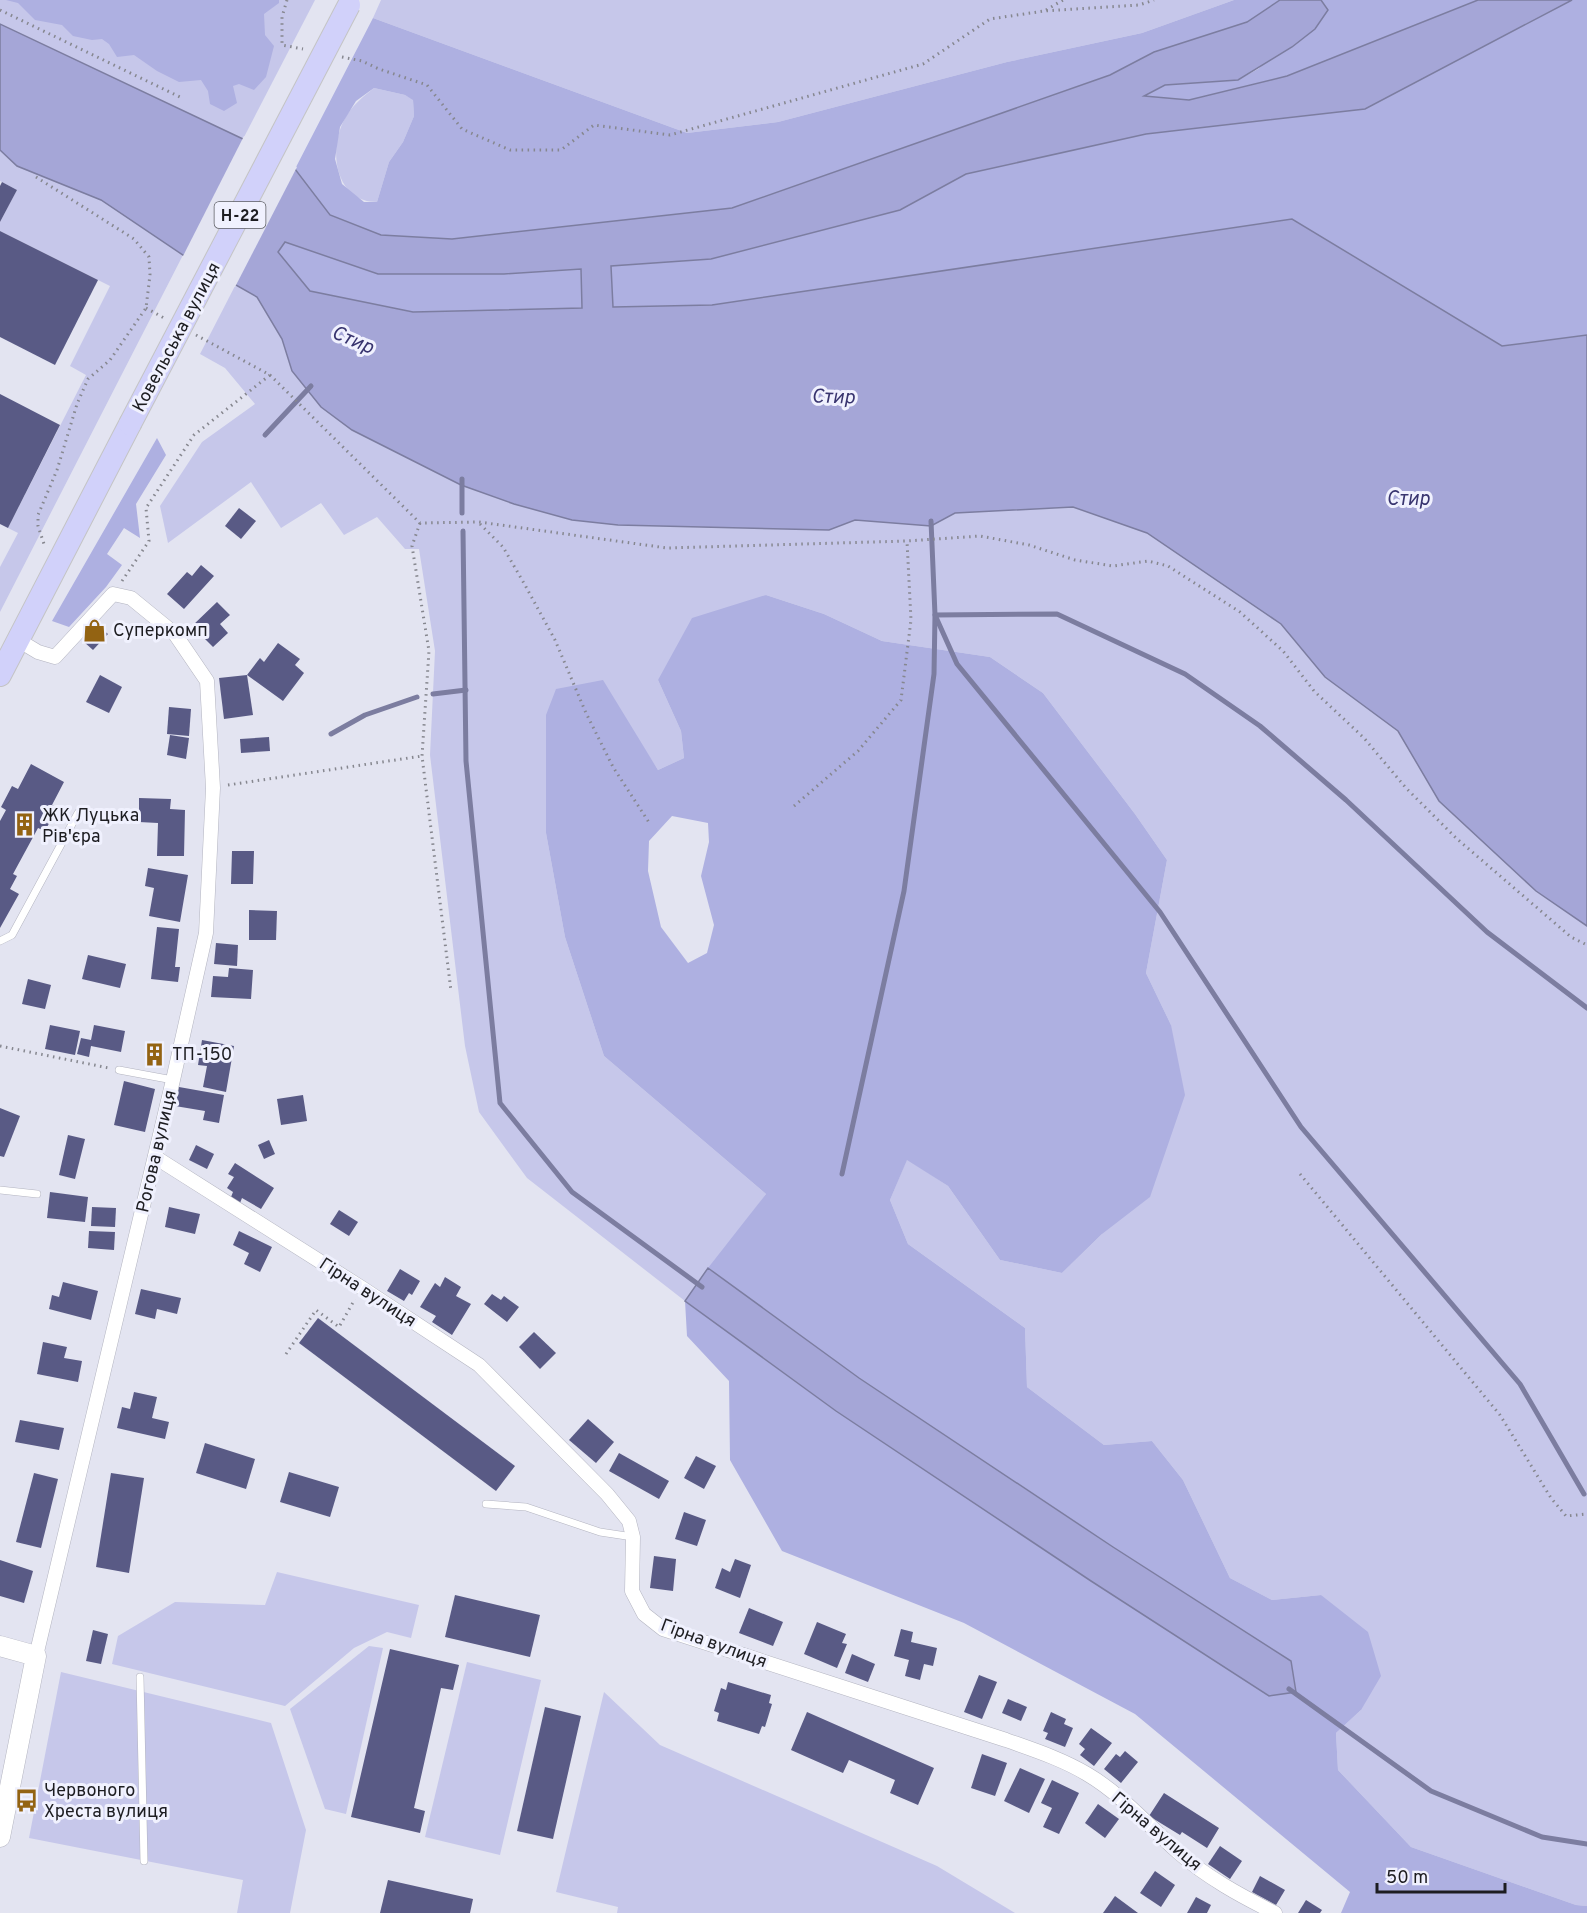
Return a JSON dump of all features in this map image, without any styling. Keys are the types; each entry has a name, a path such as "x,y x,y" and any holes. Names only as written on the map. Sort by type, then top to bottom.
{"main road":[{"name":"Ковельська вулиця","path":"0,675 350,3"},
{"path":"0,1646 36,1656 0,1837"}],"street":[{"path":"18,640 38,652 56,657 112,594"},
{"name":"Рогова вулиця","path":"36,1656 206,933 213,788 207,681 175,634 131,598 112,594"},
{"name":"Гірна вулиця","path":"155,1156 479,1365 607,1494 629,1521 633,1537 632,1591 644,1614 663,1629 1052,1756 1088,1774 1135,1810 1179,1853 1238,1895 1275,1913"}],"lane":[{"path":"0,941 12,935 78,813"},
{"path":"119,1070 173,1080"},
{"path":"0,1190 37,1194"},
{"path":"486,1504 526,1507 600,1532 633,1537"},
{"path":"140,1677 144,1861"}],"path":[{"path":"287,0 282,17 282,45 305,50"},
{"path":"1044,11 1063,0"},
{"path":"339,57 362,61 427,85 462,129 510,150 561,150 594,125 670,135 923,64 990,19 1044,11 1139,5 1154,0"},
{"path":"0,10 180,97"},
{"path":"36,177 134,239 149,257 150,275 146,308 110,360 88,379 77,404 57,470 38,515 38,526 44,544"},
{"path":"146,308 167,319"},
{"path":"188,330 270,375 420,524 479,522 667,548 907,541 980,536 1029,545 1075,560 1113,566 1148,561 1168,566 1240,612 1283,651 1314,691 1364,738 1406,788 1448,830 1571,938 1587,945"},
{"path":"112,594 149,541 146,508 194,435 270,375"},
{"path":"479,522 503,547 525,585 555,640 586,713 613,767 650,824"},
{"path":"420,524 412,546 429,651 422,756 451,991"},
{"path":"794,806 858,752 901,700 910,620 907,541"},
{"path":"213,788 422,756"},
{"path":"0,1046 119,1070"},
{"path":"1300,1174 1500,1415 1551,1498 1566,1516 1587,1514"},
{"path":"286,1354 316,1310 339,1327 362,1288"}],"shaded area":[{"path":"0,0 315,0 243,139 0,24"},
{"path":"6,0 279,0 279,3 264,14 265,35 274,46 266,77 254,90 239,84 233,86 237,103 224,111 210,104 208,91 201,80 179,82 157,71 134,55 117,57 109,44 102,39 92,40 73,36 62,25 35,20 18,3"},
{"path":"381,0 1234,0 1142,33 1007,62 778,122 687,133 373,18"},
{"path":"1234,0 1280,0 1247,22 1154,52 1110,75 732,208 452,239 381,235 330,215 295,169 373,18 687,133 778,122 1007,62 1142,33","holes":["374,88 405,95 413,100 414,116 403,142 389,162 377,202 364,202 342,184 335,159 340,127 356,101"]},
{"path":"1321,0 1478,0 1287,76 1189,100 1143,96 1165,85 1238,80 1258,69 1327,10"},
{"path":"1572,0 1587,0 1587,335 1502,346 1292,219 712,305 613,307 611,266 711,259 900,210 966,174 1146,134 1365,109"},
{"path":"374,88 413,99 414,116 403,142 389,162 377,202 364,200 354,195 346,186 340,176 336,152 341,127 347,115"},
{"path":"0,93 165,203 183,255 0,612 0,567 18,533 8,528 86,375 70,366 110,286 0,231 0,222 17,190 0,181"},
{"path":"285,242 378,274 504,274 581,269 582,309 413,312 310,291 278,252"},
{"path":"236,284 257,297 282,339 292,371 321,407 352,430 1175,507 1587,886 1587,1906 1576,1905 1411,1847 1338,1770 1336,1733 1361,1710 1321,1595 1272,1600 1230,1578 1183,1480 1152,1441 1104,1445 1027,1387 1025,1328 908,1244 890,1200 907,1159 948,1186 1000,1260 1062,1273 1102,1234 1171,1025 1146,973 1167,860 1043,693 990,657 882,641 824,614 766,595 658,680 681,731 684,758 658,770 643,747 546,833 565,937 604,1056 766,1194 685,1301 527,1178 479,1112 465,1046 430,755 435,651 419,549 405,549 377,517 344,535 321,503 281,528 251,482 168,543 160,506 202,442 255,404 225,368 200,354"},
{"path":"157,438 166,455 136,504 140,538 124,528 107,554 122,565 106,587 69,627 52,621"},
{"path":"766,595 824,614 882,641 990,657 1043,693 1167,860 1146,973 1171,1025 1185,1095 1150,1197 1102,1234 1062,1273 1000,1260 948,1186 907,1160 890,1200 908,1244 1025,1328 1027,1387 1104,1445 1152,1441 1183,1480 1230,1578 1272,1600 1321,1595 1368,1632 1381,1676 1361,1710 1336,1733 1338,1770 1411,1847 1576,1905 1587,1906 1587,1913 1341,1913 1350,1892 1135,1714 964,1623 782,1551 730,1460 729,1381 687,1336 685,1301 836,1411 1091,1581 1269,1696 1296,1691 1291,1661 1113,1547 859,1378 708,1268 766,1194 604,1056 565,937 546,833 546,715 556,689 603,680 658,770 684,758 681,731 658,680 692,618","holes":["672,816 708,823 709,842 701,876 714,925 707,953 688,963 661,927 648,871 649,841"]},
{"path":"277,1572 419,1605 411,1638 387,1632 354,1648 285,1706 112,1664 118,1636 175,1602 265,1605"},
{"path":"369,1646 383,1648 346,1814 325,1809 290,1709"},
{"path":"467,1662 541,1680 500,1855 425,1837"},
{"path":"61,1672 271,1723 306,1830 290,1913 237,1913 243,1880 29,1838"},
{"path":"604,1692 660,1745 937,1866 1015,1913 617,1913 618,1907 556,1892"}],"water":[{"name":"Стир","path":"1280,0 1321,0 1328,10 1315,29 1292,47 1238,80 1165,85 1144,96 1189,100 1287,76 1478,0 1572,0 1365,109 1146,134 966,174 900,210 711,259 611,266 613,307 712,305 1292,219 1502,346 1587,335 1587,926 1536,891 1439,801 1398,731 1325,677 1281,624 1147,533 1073,507 955,513 931,526 855,520 829,530 618,525 572,520 514,504 461,485 352,430 321,407 292,371 282,339 257,297 183,255 101,200 17,166 0,150 0,24 243,139 295,169 330,215 381,235 452,239 732,208 1110,75 1154,52 1247,22","holes":["285,242 378,274 504,274 581,269 582,308 413,312 310,291 278,252"]},
{"path":"708,1268 859,1378 1113,1547 1291,1661 1296,1692 1269,1696 1091,1581 836,1411 685,1301"}],"pier":[{"path":"244,136 297,167 235,287 182,258"}],"building":[{"path":"2,182 17,190 0,222 0,186"},
{"path":"0,231 98,280 55,365 0,337"},
{"path":"0,394 60,425 8,528 0,524"},
{"path":"239,508 256,521 241,539 225,526"},
{"path":"201,565 214,576 184,609 167,594 187,572 192,576"},
{"path":"217,602 230,615 220,624 228,633 213,647 192,626"},
{"path":"98,626 108,634 93,650 84,642"},
{"path":"278,643 300,659 295,665 304,673 283,701 247,675 260,658 264,662"},
{"path":"100,675 122,687 109,713 86,702"},
{"path":"247,675 253,715 224,719 219,678"},
{"path":"169,707 191,709 189,736 167,734"},
{"path":"170,735 189,738 186,759 167,755"},
{"path":"269,737 270,751 241,753 240,739"},
{"name":"ЖК Луцька Рів'єра","path":"31,764 64,782 52,805 57,808 45,831 38,828 13,874 17,876 10,889 19,894 0,928 0,821 6,810 1,807 12,786 18,789"},
{"path":"139,798 171,799 170,809 185,810 184,856 157,856 158,823 139,822"},
{"path":"232,851 254,851 253,884 231,884"},
{"path":"148,868 188,875 180,922 149,916 154,888 145,886"},
{"path":"249,910 277,911 276,940 249,940"},
{"path":"157,927 179,929 175,967 180,967 178,982 151,979"},
{"path":"216,943 238,945 237,966 214,964"},
{"path":"88,955 126,964 120,988 82,979"},
{"path":"229,968 253,970 251,999 211,997 213,976 228,977"},
{"path":"28,979 51,985 45,1009 22,1004"},
{"path":"50,1025 80,1031 75,1055 45,1049"},
{"path":"94,1025 125,1031 121,1052 91,1046 89,1057 77,1054 81,1038 91,1040"},
{"path":"202,1040 234,1046 226,1092 203,1087 207,1066 198,1065"},
{"name":"ТП-150","path":"148,1046 163,1049 161,1062 145,1058"},
{"path":"124,1081 155,1089 145,1132 114,1125"},
{"path":"179,1087 224,1095 219,1123 203,1120 205,1111 175,1106"},
{"path":"303,1095 307,1121 281,1125 277,1099"},
{"path":"0,1108 20,1116 4,1157 0,1156"},
{"path":"68,1135 85,1139 75,1179 59,1175"},
{"path":"269,1140 275,1154 264,1159 258,1145"},
{"path":"196,1145 214,1154 207,1169 189,1160"},
{"path":"235,1163 274,1188 261,1209 242,1198 240,1203 231,1197 233,1192 227,1188 234,1177 228,1174"},
{"path":"50,1192 88,1197 85,1222 47,1218"},
{"path":"92,1207 116,1208 115,1227 91,1226"},
{"path":"169,1207 200,1214 195,1234 165,1227"},
{"path":"339,1210 358,1222 349,1236 330,1224"},
{"path":"89,1231 115,1232 114,1250 88,1248"},
{"path":"239,1231 272,1247 260,1272 244,1264 249,1253 233,1245"},
{"path":"400,1269 420,1281 412,1295 409,1293 404,1301 387,1291"},
{"path":"445,1277 461,1287 456,1296 471,1304 452,1335 432,1322 436,1316 420,1307 435,1283 440,1287"},
{"path":"63,1282 98,1291 91,1320 49,1309 52,1295 59,1297"},
{"path":"141,1289 181,1298 177,1314 157,1309 155,1319 135,1314"},
{"path":"492,1294 501,1300 504,1296 519,1307 507,1322 484,1304"},
{"path":"318,1318 515,1466 496,1491 299,1343"},
{"path":"534,1332 556,1353 540,1369 519,1347"},
{"path":"43,1342 67,1347 64,1358 82,1361 78,1382 37,1374"},
{"path":"134,1392 157,1397 152,1418 169,1422 165,1439 117,1428 122,1407 130,1409"},
{"path":"588,1419 614,1442 596,1463 569,1440"},
{"path":"20,1420 64,1428 59,1450 15,1442"},
{"path":"205,1443 255,1459 246,1489 196,1473"},
{"path":"619,1453 669,1481 659,1499 609,1471"},
{"path":"696,1456 716,1466 704,1489 684,1478"},
{"path":"289,1472 339,1487 330,1517 280,1502"},
{"path":"34,1473 58,1479 41,1548 16,1542"},
{"path":"111,1473 144,1478 129,1573 96,1567"},
{"path":"684,1512 706,1520 697,1546 675,1539"},
{"path":"654,1556 676,1559 673,1591 650,1588"},
{"path":"735,1559 751,1565 740,1598 715,1588 722,1568 730,1572"},
{"path":"0,1560 33,1571 24,1603 0,1596"},
{"path":"455,1595 540,1615 530,1657 445,1637"},
{"path":"749,1608 783,1622 773,1646 739,1633"},
{"path":"817,1622 846,1634 842,1643 847,1644 837,1668 804,1654"},
{"path":"901,1629 913,1632 911,1642 937,1648 933,1666 924,1664 920,1680 905,1676 909,1660 894,1656"},
{"path":"93,1630 108,1634 101,1664 86,1661"},
{"path":"390,1649 459,1665 453,1690 441,1688 414,1808 425,1811 420,1833 351,1817"},
{"path":"852,1654 875,1664 868,1682 845,1673"},
{"path":"979,1675 997,1682 982,1719 964,1712"},
{"path":"728,1682 771,1695 769,1703 772,1704 765,1727 762,1726 759,1734 717,1721 719,1713 714,1711 721,1688 726,1690"},
{"path":"1008,1699 1027,1707 1021,1721 1002,1713"},
{"path":"545,1707 581,1716 553,1839 517,1831"},
{"path":"807,1712 934,1768 918,1805 890,1793 895,1780 849,1760 843,1773 791,1750"},
{"path":"1051,1712 1066,1719 1064,1724 1073,1728 1065,1747 1045,1739 1048,1733 1043,1731"},
{"path":"1091,1728 1112,1743 1094,1766 1080,1755 1085,1749 1079,1744"},
{"path":"1125,1751 1138,1762 1121,1783 1104,1769 1116,1754 1120,1757"},
{"path":"982,1754 1007,1763 995,1796 971,1788"},
{"path":"1020,1768 1045,1779 1029,1813 1004,1801"},
{"path":"1052,1780 1079,1793 1059,1834 1043,1827 1052,1808 1041,1803"},
{"path":"1164,1793 1219,1828 1207,1848 1182,1832 1180,1835 1149,1816"},
{"path":"1098,1804 1119,1819 1105,1838 1085,1823"},
{"path":"1220,1846 1242,1861 1230,1879 1208,1864"},
{"path":"1155,1871 1175,1885 1161,1907 1140,1893"},
{"path":"1260,1876 1285,1890 1276,1905 1252,1892"},
{"path":"388,1880 473,1899 470,1913 380,1913"},
{"path":"1115,1896 1138,1913 1103,1913"},
{"path":"1196,1897 1211,1905 1207,1913 1187,1913"},
{"path":"1306,1900 1322,1910 1320,1913 1298,1913"}],"waterway":[{"path":"265,435 311,386"},
{"path":"462,479 462,513"},
{"path":"842,1174 904,891 934,674 935,615 931,521"},
{"path":"463,531 466,761 500,1103 572,1192 702,1287"},
{"path":"1584,1494 1520,1384 1301,1127 1160,912 957,664 935,615 1057,614 1185,674 1260,726 1346,800 1487,932 1587,1008"},
{"path":"433,694 466,690"},
{"path":"331,734 365,715 417,697"},
{"path":"1289,1689 1431,1791 1542,1837 1587,1844"}],"place":[{"name":"Суперкомп","path":"95,630"},
{"name":"ЖК Луцька Рів'єра","path":"24,825"},
{"name":"ТП-150","path":"154,1054"},
{"name":"Червоного Хреста вулиця","path":"26,1800"}]}
